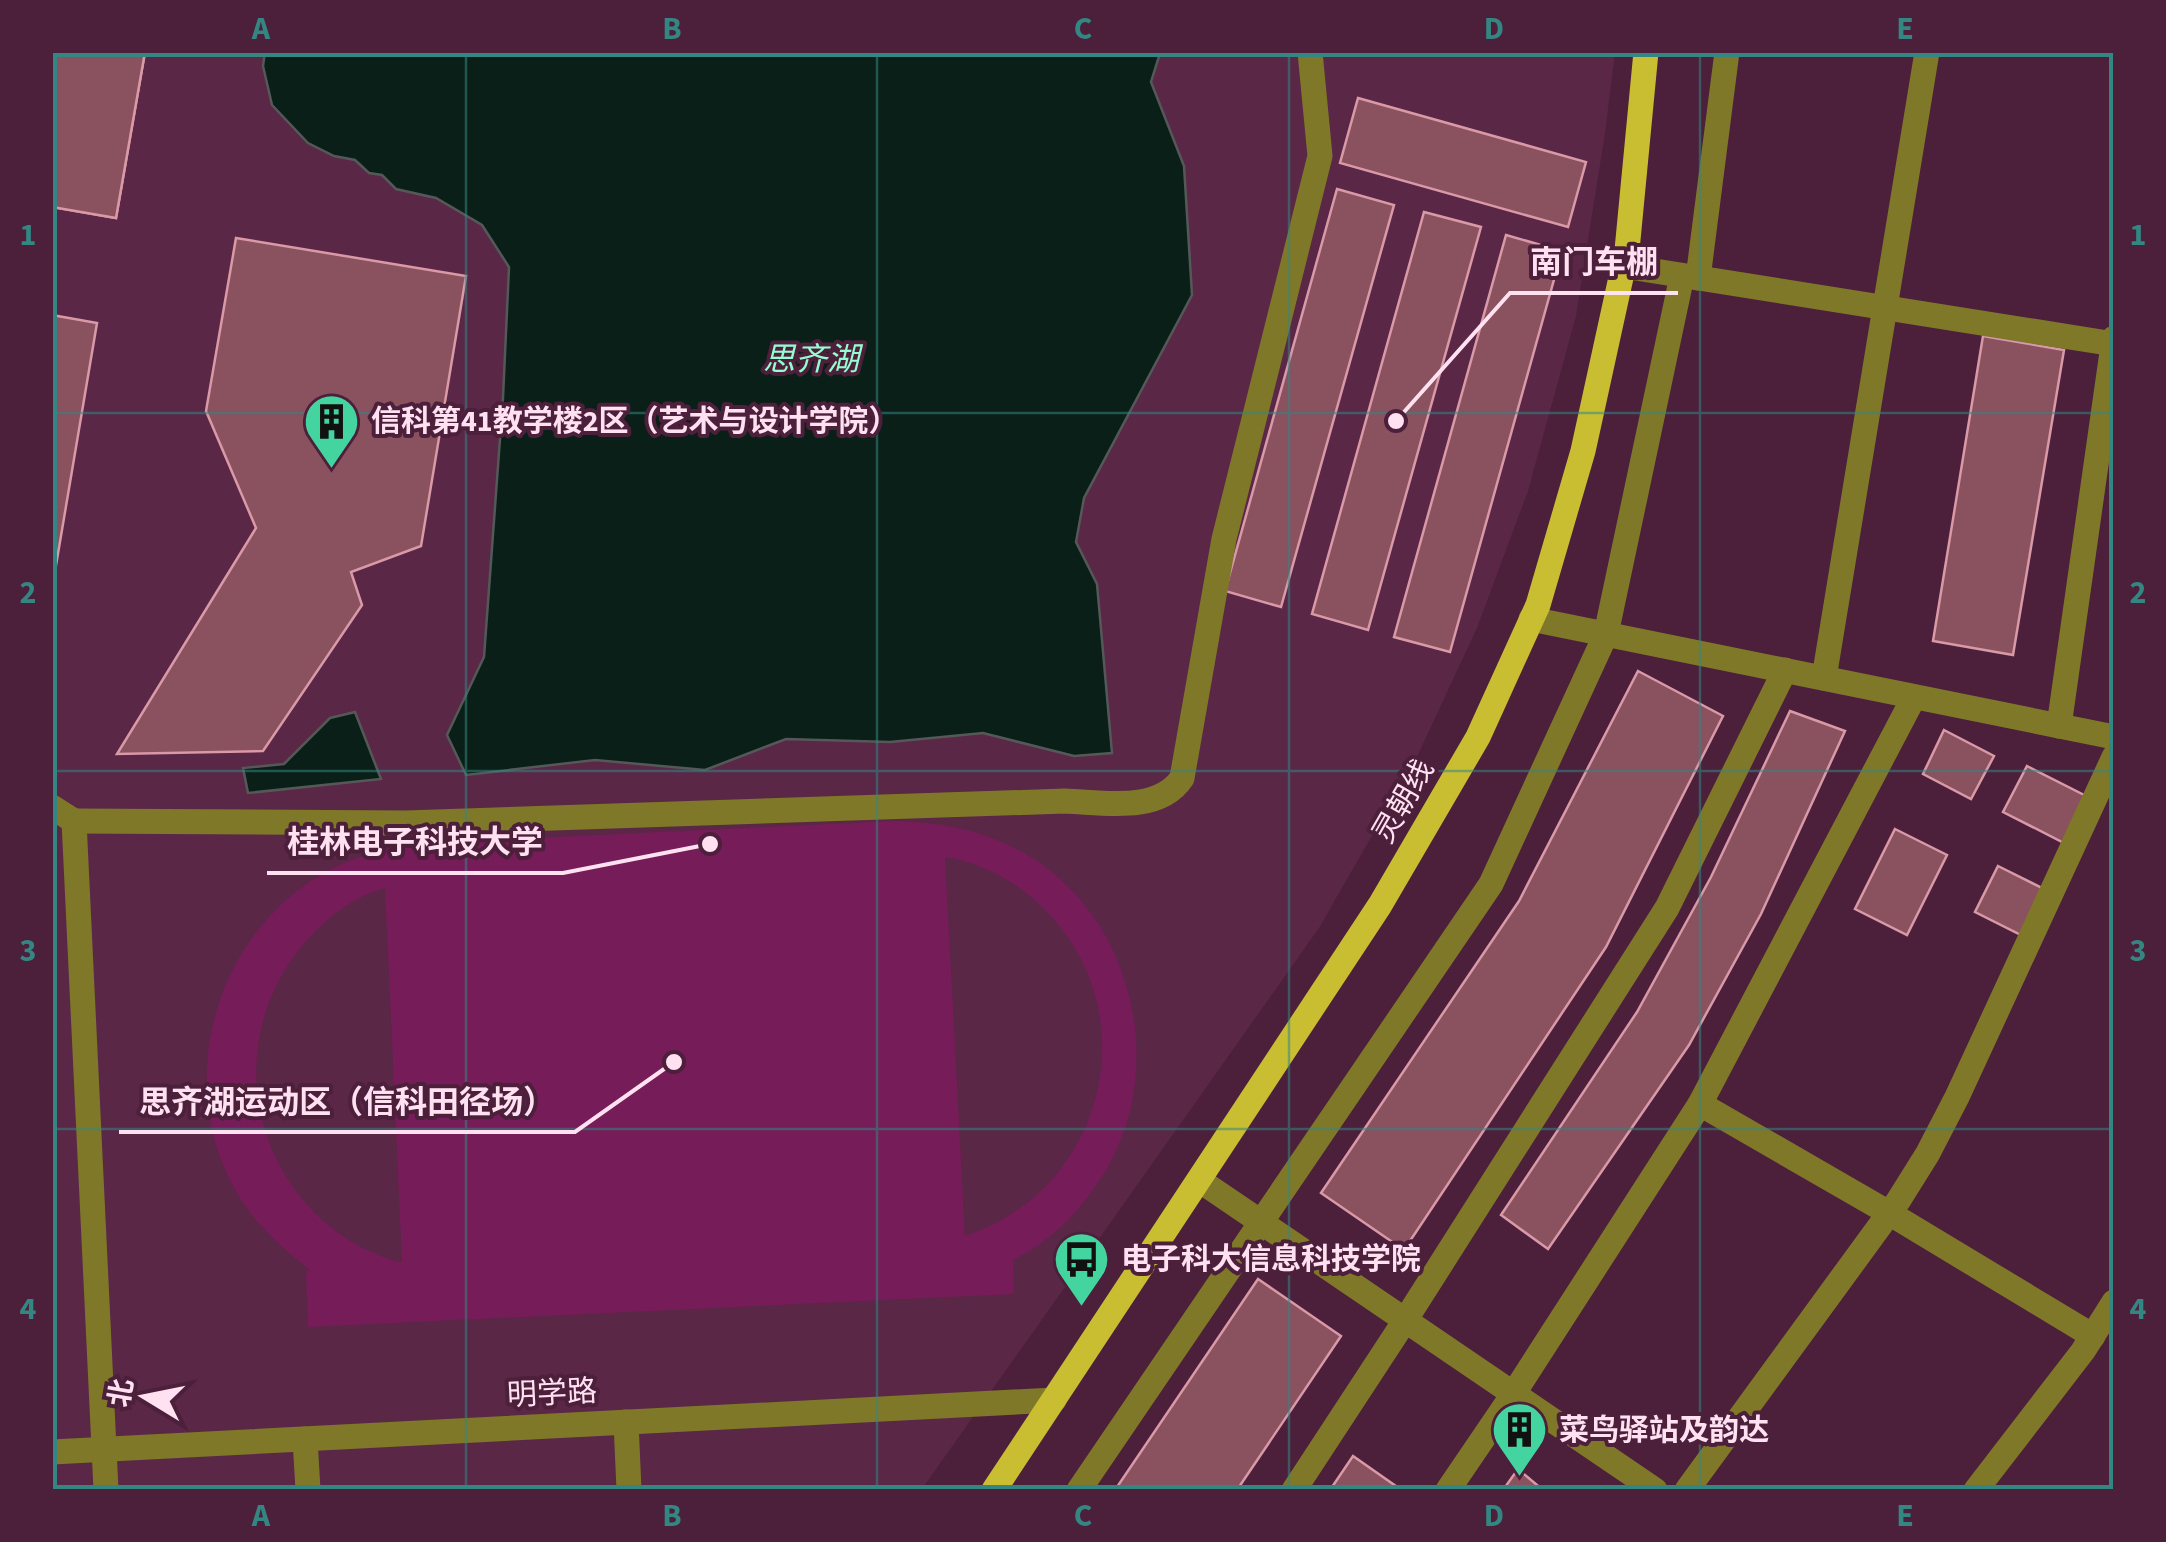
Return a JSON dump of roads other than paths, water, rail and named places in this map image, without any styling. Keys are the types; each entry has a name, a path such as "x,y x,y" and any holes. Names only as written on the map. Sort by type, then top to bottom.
{"main road":[{"name":"灵朝线","path":"994,1490 1390,888 1478,737 1532,618 1583,451 1627,250 1646,52"}],"street":[{"path":"106,1490 63,814 406,823 1114,803 1160,798 1182,778 1224,539 1320,156 1310,52"},
{"path":"1079,1490 1491,884 1606,634 1690,277 1727,52"},
{"path":"1824,678 1927,52"},
{"path":"1623,266 2113,342 2059,726"},
{"path":"1532,618 2114,737"},
{"path":"1294,1490 1666,908 1785,670"},
{"path":"1448,1490 1700,1104 1914,696"},
{"path":"1688,1490 1928,1153 2114,757"},
{"path":"1700,1104 1889,1212 2093,1336"},
{"path":"1199,1180 1655,1490"},
{"path":"1976,1490 2093,1336 2114,1302"},
{"name":"明学路","path":"52,1452 1054,1400"},
{"path":"626,1422 629,1490"},
{"path":"304,1439 308,1490"}],"water":[{"name":"思齐湖","path":"265,52 1160,53 1151,82 1184,166 1192,295 1084,498 1076,542 1097,584 1112,753 1074,756 983,733 890,742 786,739 705,770 595,760 466,775 447,735 484,657 509,267 482,225 436,198 396,189 382,175 369,173 355,160 334,156 308,143 272,105 263,66"},
{"path":"355,712 381,779 248,793 243,768 284,764 330,718"}],"place":[{"name":"南门车棚","path":"1396,421"},
{"name":"信科第41教学楼2区（艺术与设计学院）","path":"332,470"},
{"name":"桂林电子科技大学","path":"710,844"},
{"name":"思齐湖运动区（信科田径场）","path":"674,1062"},
{"name":"电子科大信息科技学院","path":"1082,1308"},
{"name":"菜鸟驿站及韵达","path":"1520,1479"}]}
